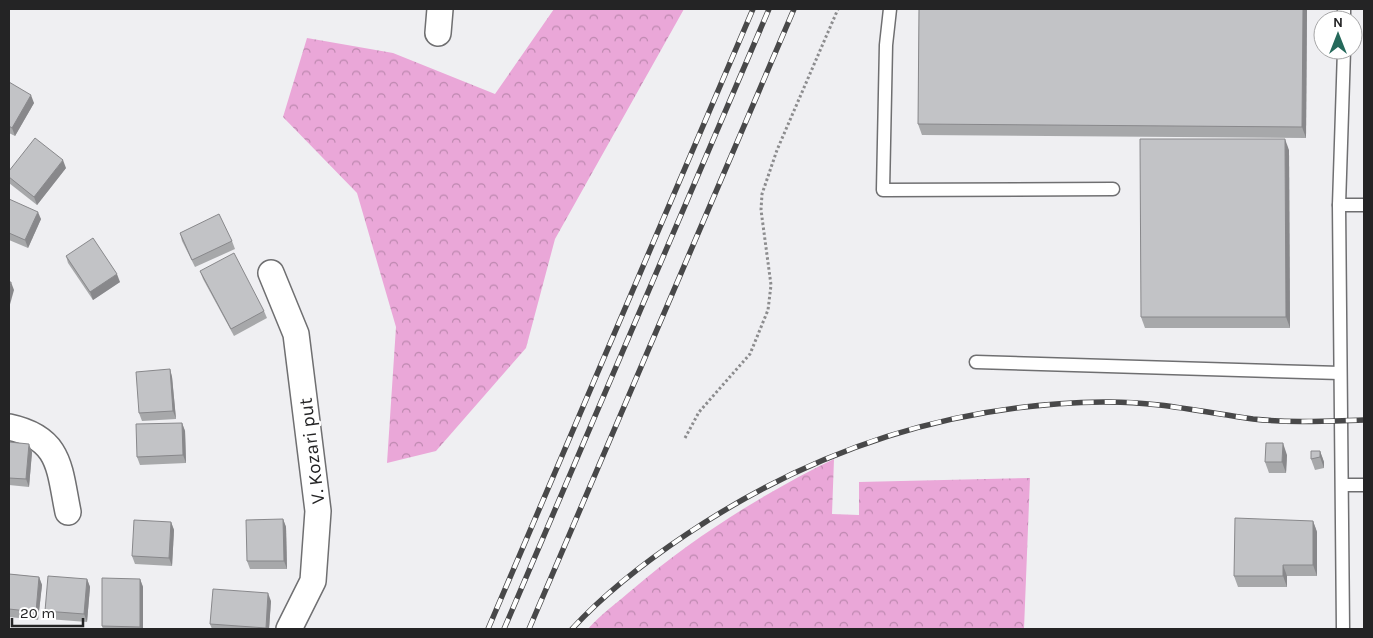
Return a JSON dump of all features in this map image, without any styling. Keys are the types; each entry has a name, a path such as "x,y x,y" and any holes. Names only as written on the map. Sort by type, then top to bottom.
{"street":[{"name":"V. Kozari put","path":"271,273 296,334 318,511 313,581 289,629"},
{"path":"9,427 24,430 51,448 58,461 68,512"}],"lane":[{"path":"890,9 886,46 883,190 1113,189"},
{"path":"1343,629 1339,205 1344,60"},
{"path":"1339,205 1364,205"},
{"path":"976,362 1340,373"},
{"path":"1343,485 1364,485"}],"path":[{"path":"685,438 699,412 750,354 768,310 771,285 761,210 762,194 777,150 838,9"}],"green space":[{"path":"554,9 684,9 555,239 526,348 436,451 387,463 396,327 357,193 283,117 307,38 393,53 495,94"},
{"path":"834,459 832,514 859,515 859,482 1030,478 1024,629 588,629 604,613 656,570 704,534 781,487"}],"building":[{"path":"919,9 1303,9 1302,127 918,124"},
{"path":"9,82 31,95 12,128 9,126"},
{"path":"35,138 63,160 34,197 9,177 9,171"},
{"path":"1140,139 1285,139 1286,317 1141,317"},
{"path":"9,199 38,212 25,240 9,233"},
{"path":"219,214 232,241 192,260 180,233"},
{"path":"93,238 117,274 90,292 66,256"},
{"path":"234,253 264,311 231,329 200,271"},
{"path":"170,369 173,411 139,413 136,372"},
{"path":"182,423 183,455 137,457 136,424"},
{"path":"9,442 29,444 26,479 9,478"},
{"path":"1266,443 1283,443 1282,462 1265,462"},
{"path":"1311,451 1320,451 1320,457 1311,459"},
{"path":"1235,518 1313,521 1313,565 1283,565 1283,576 1234,576"},
{"path":"283,519 284,561 247,561 246,520"},
{"path":"134,520 171,522 169,558 132,556"},
{"path":"9,574 39,577 36,612 9,609"},
{"path":"48,576 87,579 84,614 45,611"},
{"path":"102,578 140,579 140,627 102,626"},
{"path":"213,589 268,593 266,628 210,624"}],"railway":[{"path":"488,629 753,9"},
{"path":"504,629 769,9"},
{"path":"529,629 794,9"},
{"path":"572,629 598,602 656,555 735,504 784,478 834,455 938,422 992,412 1047,405 1103,402 1159,405 1267,420 1364,420"}]}
